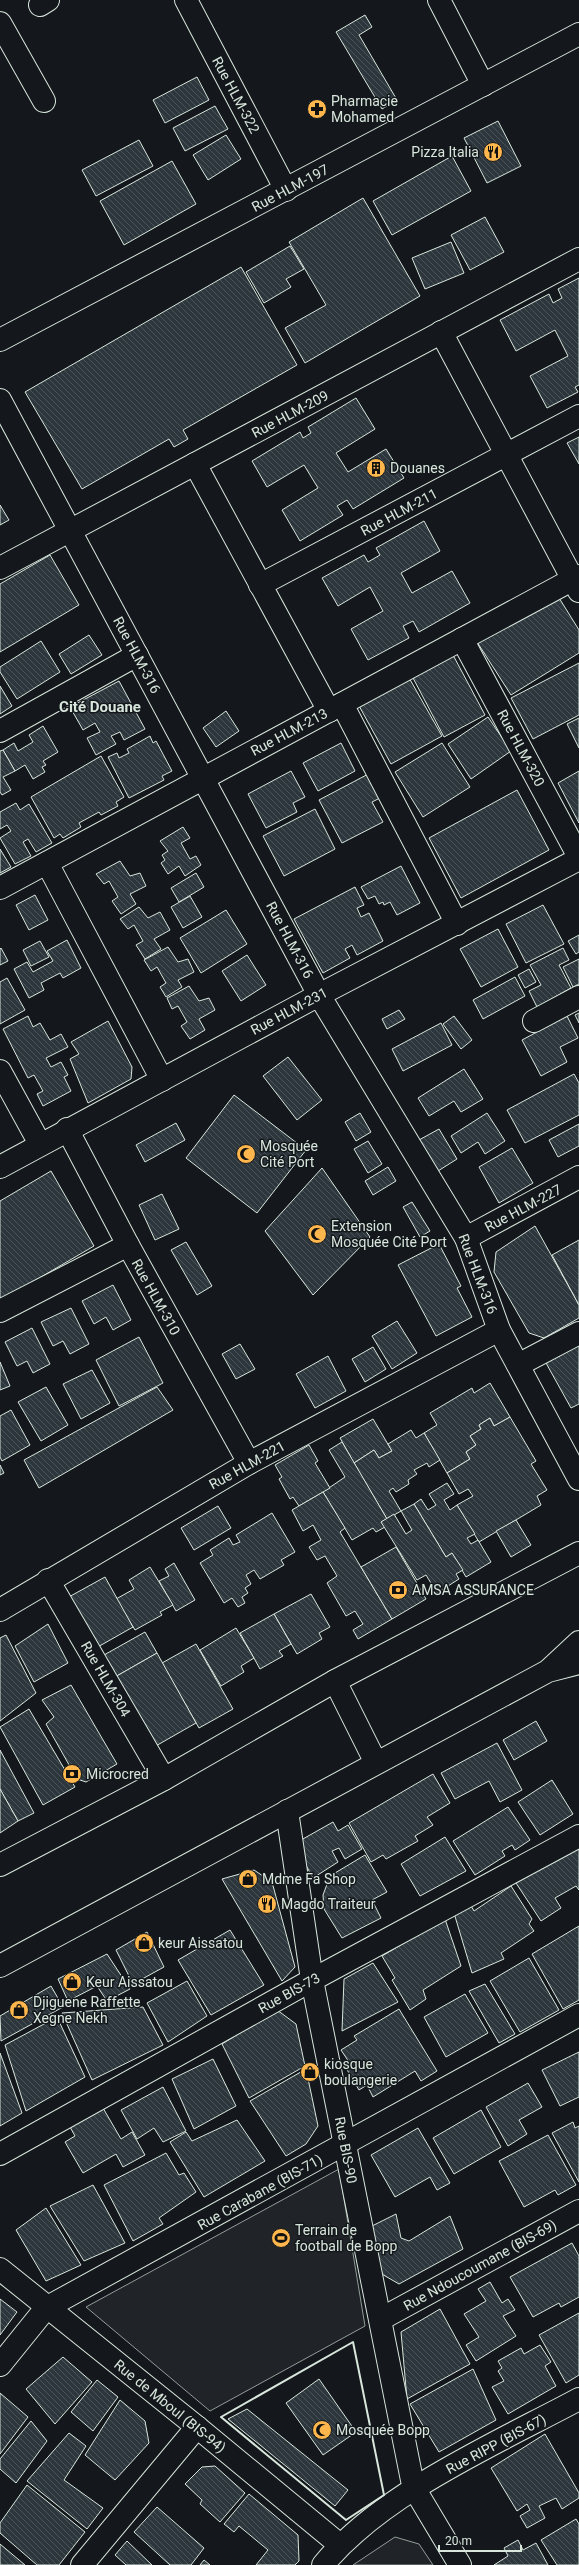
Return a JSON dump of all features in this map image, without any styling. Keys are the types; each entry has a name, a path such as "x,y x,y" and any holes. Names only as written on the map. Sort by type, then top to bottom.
{"street":[{"name":"Rue HLM-322","path":"186,0 286,190"},
{"path":"439,0 483,85"},
{"path":"0,23 44,101"},
{"name":"Rue HLM-197","path":"0,340 579,34"},
{"name":"Rue HLM-209","path":"0,568 579,259"},
{"path":"442,332 506,454 577,582"},
{"name":"Rue HLM-316","path":"0,400 319,995 466,1238 499,1330 577,1473"},
{"name":"Rue HLM-211","path":"260,585 579,416"},
{"path":"194,464 260,585 336,707 457,924"},
{"name":"Rue HLM-213","path":"0,888 462,639 577,582"},
{"name":"Rue HLM-320","path":"462,639 579,858"},
{"path":"0,731 137,655"},
{"name":"Rue HLM-231","path":"0,1166 579,858"},
{"path":"47,863 162,1080"},
{"path":"534,1021 579,997"},
{"path":"0,1071 40,1144"},
{"name":"Rue HLM-310","path":"67,1130 128,1245 248,1463"},
{"name":"Rue HLM-227","path":"466,1238 579,1177"},
{"path":"0,1311 128,1245"},
{"name":"Rue HLM-221","path":"0,1610 48,1580 248,1463 499,1330"},
{"path":"518,1365 579,1333"},
{"path":"0,1865 164,1779 335,1681 579,1553"},
{"name":"Rue HLM-304","path":"48,1580 164,1779"},
{"path":"548,1671 579,1642"},
{"path":"0,1966 548,1671 579,1663"},
{"path":"335,1681 376,1763"},
{"name":"Rue BIS-90","path":"288,1811 312,1980 414,2488 460,2565"},
{"name":"Rue BIS-73","path":"0,2154 312,1980 579,1836"},
{"name":"Rue Carabane (BIS-71)","path":"0,2366 46,2308 579,2015"},
{"name":"Rue Ndoucoumane (BIS-69)","path":"381,2320 579,2211"},
{"name":"Rue de Mboul (BIS-94)","path":"0,2269 46,2308 197,2426 340,2545"},
{"name":"Rue RIPP (BIS-67)","path":"324,2565 340,2545 414,2488 579,2399"},
{"path":"82,2565 197,2426"}],"shaded area":[{"name":"Terrain de football de Bopp","path":"339,2169 365,2326 210,2411 86,2307"},
{"path":"395,2537 419,2544 433,2565 353,2565"}],"building":[{"path":"365,15 372,27 359,35 397,100 382,109 336,32"},
{"path":"197,77 209,100 165,123 153,100"},
{"path":"215,106 228,129 185,151 173,128"},
{"name":"Pizza Italia","path":"498,121 521,166 487,183 464,138"},
{"path":"226,135 241,159 208,180 193,155"},
{"path":"139,140 153,166 96,196 82,170"},
{"path":"452,156 471,191 392,235 373,201"},
{"path":"172,161 196,204 124,245 100,201"},
{"path":"363,198 420,296 305,363 285,328 326,305 289,242"},
{"path":"485,217 504,252 470,270 451,235"},
{"path":"451,242 464,273 425,289 412,258"},
{"path":"290,246 304,269 286,279 291,287 264,303 246,272"},
{"path":"241,267 297,365 183,430 188,439 174,447 169,439 82,489 25,392"},
{"path":"579,278 579,385 575,387 578,392 547,408 530,376 568,356 555,330 516,351 500,320 549,294 553,303 562,298 558,289"},
{"name":"Douanes","path":"356,398 375,429 336,453 348,472 386,449 404,478 353,509 347,500 337,506 343,515 300,541 282,510 318,488 304,465 267,487 252,461 300,432 303,438 311,433 308,427"},
{"path":"579,437 579,464 567,443"},
{"path":"0,505 9,520 0,525"},
{"path":"424,521 440,551 401,573 412,593 452,571 470,603 419,632 413,621 403,626 409,638 368,660 351,629 383,611 370,587 338,606 322,578 364,555 368,562 380,555 376,548"},
{"path":"50,555 79,605 0,652 0,584"},
{"path":"556,593 579,630 579,653 511,695 477,642"},
{"path":"89,635 102,655 71,674 59,654"},
{"path":"41,641 60,672 17,699 0,672 0,667"},
{"path":"453,655 485,715 444,737 412,676"},
{"path":"579,663 579,715 533,739 511,698"},
{"path":"408,676 442,736 391,764 358,704"},
{"path":"119,681 145,729 124,740 120,732 111,736 116,744 96,755 87,738 100,732 95,723 83,730 70,707"},
{"path":"0,686 12,706 0,714"},
{"path":"226,711 239,731 216,747 203,728"},
{"path":"488,717 511,751 471,779 448,744"},
{"path":"579,718 579,748 567,724"},
{"path":"43,726 58,752 43,761 46,765 42,767 45,772 33,779 25,765 15,771 3,750 14,743 18,751 33,742 29,735"},
{"path":"150,736 153,743 156,741 172,771 162,776 164,780 129,798 108,757 117,753 119,758 129,753 127,749"},
{"path":"341,743 355,771 318,791 303,763"},
{"path":"442,743 470,787 423,817 395,772"},
{"path":"3,750 15,771 3,777 11,790 2,795 0,792 0,751"},
{"path":"101,756 124,797 116,802 118,806 101,815 99,812 79,823 81,827 63,838 60,834 54,838 31,797"},
{"path":"291,771 305,797 293,803 297,812 266,828 248,794"},
{"path":"374,771 386,795 372,802 383,822 342,843 319,800"},
{"path":"579,771 579,823 558,783"},
{"path":"517,790 549,850 461,898 429,838"},
{"path":"16,803 20,810 29,804 52,843 36,852 28,839 23,842 31,856 15,864 0,838 11,831 7,825 0,829 0,812"},
{"path":"315,809 335,849 284,876 263,836"},
{"path":"183,827 190,838 181,843 190,859 196,856 201,865 185,876 179,866 168,874 161,863 165,860 162,855 168,851 160,841"},
{"path":"0,849 11,867 0,873"},
{"path":"120,861 130,876 140,873 146,886 130,894 136,904 121,914 112,901 118,897 109,881 104,884 96,874"},
{"path":"401,866 420,903 397,915 390,902 384,905 383,902 379,904 375,896 368,899 361,887"},
{"path":"196,873 204,887 179,902 171,888"},
{"path":"355,887 364,905 357,908 361,917 369,913 383,941 357,955 352,945 345,949 350,958 323,973 294,919"},
{"path":"35,895 48,920 29,930 16,905"},
{"path":"190,896 202,917 183,928 171,907"},
{"path":"543,905 564,944 526,963 506,924"},
{"path":"139,907 148,918 160,912 170,930 154,939 161,949 145,959 136,945 143,941 134,925 128,929 120,919"},
{"path":"226,910 247,944 201,973 180,938"},
{"path":"498,929 518,967 481,987 460,949"},
{"path":"579,935 579,952 576,954 568,941"},
{"path":"67,940 81,968 63,978 60,973 41,983 44,990 29,998 14,969 27,962 33,972 53,961 47,951"},
{"path":"40,941 49,957 31,966 23,950"},
{"path":"168,947 178,962 188,959 194,972 178,980 182,987 166,997 160,987 166,983 157,967 151,971 144,960"},
{"path":"1,948 8,961 0,965 0,949"},
{"path":"563,948 569,960 559,965 571,988 537,1007 529,991 541,985 530,965"},
{"path":"247,955 266,985 241,1001 222,971"},
{"path":"579,959 579,984 573,987 563,967"},
{"path":"529,969 536,982 525,988 518,975"},
{"path":"515,977 525,996 483,1019 473,1000"},
{"path":"7,978 25,1010 0,1024 0,982"},
{"path":"189,986 199,1001 209,998 215,1010 199,1019 205,1030 190,1039 181,1026 187,1022 178,1006 172,1009 167,998"},
{"path":"399,1010 405,1019 387,1029 382,1019"},
{"path":"579,1013 579,1023 575,1015"},
{"path":"28,1016 33,1027 40,1023 50,1040 61,1034 68,1047 46,1058 51,1067 61,1062 68,1075 64,1077 71,1091 43,1106 37,1094 43,1091 34,1075 28,1078 3,1029"},
{"path":"454,1016 472,1040 461,1049 443,1024"},
{"path":"567,1016 578,1038 560,1047 567,1062 541,1076 522,1040"},
{"path":"108,1021 132,1067 131,1079 88,1103 70,1059 79,1054 71,1042"},
{"path":"441,1023 452,1045 403,1071 392,1049"},
{"path":"288,1057 322,1100 297,1120 263,1076"},
{"path":"464,1069 483,1099 461,1112 454,1101 429,1116 418,1098"},
{"path":"574,1074 579,1083 579,1115 525,1143 507,1110"},
{"name":"Mosquée Cité Port","path":"234,1095 306,1150 257,1213 186,1158"},
{"path":"360,1113 371,1132 356,1141 345,1122"},
{"path":"487,1113 505,1141 485,1154 478,1142 461,1153 451,1136"},
{"path":"176,1123 185,1140 145,1162 136,1145"},
{"path":"579,1124 579,1146 558,1157 549,1140"},
{"path":"439,1129 457,1159 438,1171 419,1140"},
{"path":"368,1141 382,1164 368,1173 354,1149"},
{"path":"512,1148 533,1183 499,1203 479,1167"},
{"path":"388,1167 396,1181 373,1195 365,1181"},
{"name":"Extension Mosquée Cité Port","path":"322,1168 370,1237 313,1295 265,1231"},
{"path":"51,1171 94,1246 0,1301 0,1201"},
{"path":"162,1194 179,1229 155,1240 139,1205"},
{"path":"412,1202 430,1231 420,1237 403,1207"},
{"path":"535,1226 579,1305 579,1318 544,1338 529,1333 494,1272 496,1252"},
{"path":"579,1240 579,1305 552,1255"},
{"path":"186,1242 212,1286 197,1295 171,1250"},
{"path":"439,1244 461,1286 457,1288 472,1317 436,1336 398,1265"},
{"path":"113,1285 131,1320 113,1330 106,1317 94,1324 82,1301"},
{"path":"71,1308 89,1344 70,1354 63,1341 53,1346 41,1322"},
{"path":"397,1321 417,1353 392,1369 372,1336"},
{"path":"32,1328 50,1364 33,1373 27,1361 17,1366 5,1342"},
{"path":"139,1337 163,1383 119,1406 96,1360"},
{"path":"240,1344 255,1369 236,1379 222,1354"},
{"path":"579,1345 579,1404 571,1408 546,1363"},
{"path":"373,1347 386,1369 365,1382 352,1359"},
{"path":"328,1356 346,1391 315,1408 296,1374"},
{"path":"0,1362 10,1386 0,1390"},
{"path":"92,1370 110,1403 81,1419 63,1384"},
{"path":"490,1383 510,1417 494,1426 490,1418 479,1425 481,1429 470,1436 476,1445 466,1452 470,1459 447,1473 424,1433 437,1425 430,1413 472,1388 474,1393"},
{"path":"46,1387 68,1425 41,1441 18,1402"},
{"path":"157,1387 173,1410 39,1488 24,1460"},
{"path":"11,1410 30,1445 2,1461 0,1457 0,1416"},
{"path":"510,1417 536,1461 531,1464 547,1490 537,1496 541,1505 479,1542 457,1505 473,1496 468,1489 459,1494 447,1473 470,1459 466,1452 476,1445 470,1436 481,1429 479,1425 490,1418 494,1426"},
{"path":"373,1419 392,1451 379,1458 374,1450 354,1463 340,1438"},
{"path":"411,1430 416,1438 424,1433 440,1460 429,1467 427,1463 414,1470 417,1474 408,1480 409,1484 396,1492 393,1488 389,1491 401,1511 387,1519 354,1463 374,1450 379,1458 392,1451 388,1444"},
{"path":"342,1442 387,1519 381,1522 385,1527 376,1532 373,1528 352,1540 323,1492 345,1477 329,1450"},
{"path":"309,1445 318,1461 315,1463 330,1488 299,1506 293,1497 290,1499 279,1479 282,1477 275,1465"},
{"path":"0,1465 4,1473 0,1475"},
{"path":"447,1483 454,1494 444,1500 450,1510 457,1505 475,1534 467,1538 471,1544 478,1540 491,1562 466,1577 452,1553 446,1557 414,1504 421,1499 428,1510 436,1505 429,1494"},
{"path":"323,1492 345,1528 340,1532 392,1619 358,1639 353,1630 363,1624 355,1611 346,1616 327,1583 337,1576 325,1556 317,1560 309,1547 321,1540 313,1525 303,1531 292,1510"},
{"path":"414,1504 446,1557 452,1553 463,1570 456,1574 459,1579 437,1593 426,1575 417,1580 381,1522 394,1514 406,1534 412,1530 401,1511"},
{"path":"218,1506 231,1528 194,1550 181,1528"},
{"path":"272,1513 295,1552 281,1560 284,1565 260,1579 254,1570 246,1575 251,1584 245,1588 248,1593 242,1597 245,1603 238,1607 232,1598 224,1603 200,1563 213,1555 210,1550 229,1538 233,1545 240,1542 236,1535"},
{"path":"516,1520 531,1545 511,1557 496,1531"},
{"name":"AMSA ASSURANCE","path":"396,1547 426,1599 392,1619 361,1567"},
{"path":"174,1563 195,1600 176,1611 159,1581 169,1576 165,1569"},
{"path":"150,1567 173,1605 160,1612 162,1615 135,1630 116,1599 134,1589 129,1580"},
{"path":"105,1577 133,1627 96,1648 67,1598"},
{"path":"311,1594 330,1627 319,1633 322,1639 297,1654 274,1614"},
{"path":"274,1614 291,1644 279,1651 283,1656 260,1669 240,1633"},
{"path":"48,1624 68,1663 34,1682 15,1646"},
{"path":"236,1628 254,1658 241,1666 244,1672 221,1686 200,1650"},
{"path":"145,1632 157,1653 115,1677 104,1655"},
{"path":"6,1635 36,1693 0,1721 0,1638"},
{"path":"196,1644 233,1709 199,1728 162,1663"},
{"path":"157,1653 196,1723 154,1747 115,1677"},
{"path":"71,1685 117,1764 86,1782 77,1779 46,1724 54,1717 42,1700"},
{"path":"29,1709 75,1787 43,1805 0,1727"},
{"path":"536,1721 547,1741 514,1760 503,1740"},
{"path":"497,1743 522,1790 500,1802 489,1781 455,1799 441,1773"},
{"path":"0,1750 34,1813 18,1821 0,1789"},
{"path":"433,1774 450,1803 427,1817 433,1825 415,1836 418,1841 386,1859 383,1855 371,1862 349,1823"},
{"path":"552,1780 573,1814 540,1835 518,1802"},
{"path":"0,1789 18,1821 0,1833"},
{"path":"508,1807 530,1840 515,1850 512,1845 502,1851 505,1856 475,1875 453,1841"},
{"path":"333,1822 338,1831 348,1825 362,1849 345,1859 339,1848 332,1851 338,1862 313,1878 294,1844"},
{"path":"445,1837 466,1871 420,1896 401,1864"},
{"path":"579,1846 579,1890 576,1886 555,1898 561,1908 541,1921 516,1883"},
{"path":"365,1855 387,1892 372,1900 381,1918 342,1938 324,1909 323,1895 330,1876"},
{"path":"254,1870 272,1882 295,1967 282,1981 222,1879"},
{"path":"511,1886 532,1919 529,1924 534,1931 501,1953 504,1959 472,1973 454,1913 470,1904 474,1911"},
{"path":"445,1919 461,1966 423,1990 426,1999 410,2010 392,1980 395,1978 382,1956"},
{"path":"579,1926 579,2000 563,2009 532,1954"},
{"path":"230,1930 264,1985 211,2015 178,1960"},
{"path":"147,1932 164,1967 133,1984 116,1950"},
{"path":"107,1954 130,1989 107,2001 97,1986 68,2001 58,1979"},
{"path":"529,1958 559,2010 520,2032 490,1981"},
{"path":"373,1963 398,2002 342,2031 344,1979"},
{"path":"187,1981 207,2016 168,2042 147,2003"},
{"path":"485,1984 515,2034 499,2043 469,1991"},
{"path":"51,1986 63,2007 1,2041 0,2016"},
{"path":"465,1994 488,2033 446,2057 424,2017"},
{"path":"143,2007 163,2045 92,2080 62,2013"},
{"path":"399,2009 437,2071 421,2081 415,2071 373,2097 367,2085 359,2090 346,2068 351,2065 341,2050 357,2040 354,2036"},
{"path":"277,2010 296,2024 305,2066 249,2098 222,2044"},
{"path":"57,2017 85,2077 26,2111 5,2045"},
{"path":"579,2052 579,2097 560,2106 542,2070"},
{"path":"0,2053 22,2113 0,2126"},
{"path":"213,2059 236,2106 194,2129 172,2079"},
{"path":"306,2069 318,2126 306,2144 286,2156 250,2101"},
{"path":"528,2083 542,2107 519,2120 527,2134 508,2146 486,2107"},
{"path":"163,2087 186,2131 163,2142 154,2128 137,2139 121,2110"},
{"path":"103,2108 121,2139 132,2132 145,2155 123,2167 116,2154 83,2173 65,2142 75,2136 70,2127"},
{"path":"481,2110 501,2147 454,2174 433,2138"},
{"path":"237,2120 265,2161 204,2197 170,2142 186,2132 192,2141"},
{"path":"573,2122 575,2128 579,2126 579,2182 552,2133"},
{"path":"418,2128 450,2183 437,2190 430,2177 395,2197 371,2155"},
{"path":"548,2135 576,2185 558,2195 555,2190 524,2207 499,2161"},
{"path":"166,2153 179,2175 184,2173 196,2192 159,2218 163,2224 133,2241 104,2185"},
{"path":"93,2185 125,2243 84,2261 50,2206"},
{"path":"46,2208 81,2265 46,2281 16,2230"},
{"path":"396,2214 401,2238 409,2241 450,2216 463,2249 399,2284 380,2273 372,2226"},
{"path":"572,2243 579,2256 579,2297 561,2307 559,2303 533,2317 510,2277"},
{"path":"490,2282 502,2303 508,2299 515,2310 503,2316 516,2336 476,2361 466,2345 479,2337 464,2314 486,2301 478,2289"},
{"path":"0,2299 17,2312 0,2335"},
{"path":"440,2309 470,2364 407,2399 401,2332"},
{"path":"579,2313 579,2375 566,2383 539,2335"},
{"path":"540,2345 551,2362 545,2366 556,2386 508,2414 492,2387 504,2381 498,2371 502,2368 498,2361 521,2348 524,2354"},
{"path":"63,2357 92,2382 55,2424 26,2389"},
{"path":"473,2369 496,2420 439,2452 410,2404"},
{"path":"319,2379 356,2432 323,2455 286,2403"},
{"path":"97,2380 118,2397 93,2431 71,2412"},
{"path":"0,2393 28,2417 0,2454"},
{"path":"120,2400 145,2421 149,2443 115,2480 85,2455"},
{"path":"247,2409 348,2490 335,2506 228,2419"},
{"path":"31,2421 47,2441 16,2483 0,2469 0,2459"},
{"path":"69,2433 86,2446 64,2480 103,2508 87,2529 27,2481"},
{"path":"545,2434 579,2493 579,2498 562,2509 556,2498 539,2506 545,2518 527,2528 520,2516 530,2510 527,2504 517,2511 491,2468"},
{"path":"215,2466 245,2493 220,2522 200,2504 202,2500 185,2484 202,2467"},
{"path":"27,2485 85,2532 59,2565 37,2565 0,2533 0,2523"},
{"path":"249,2494 298,2535 299,2561 295,2565 256,2565 268,2550 239,2526 234,2532 224,2524"},
{"path":"157,2507 204,2548 191,2565 170,2565 134,2532"},
{"path":"576,2519 579,2524 579,2565 557,2565 541,2540"},
{"path":"518,2540 523,2550 536,2543 548,2565 494,2565 508,2556 504,2548"},
{"path":"127,2541 152,2565 126,2565 115,2555"},
{"path":"0,2544 25,2565 0,2565"},
{"path":"204,2560 210,2565 200,2565"}],"wall":[{"path":"353,2342 384,2495 346,2520 221,2417 353,2342"}],"place":[{"name":"Pharmacie Mohamed","path":"317,109"},
{"name":"Pizza Italia","path":"493,152"},
{"name":"Douanes","path":"376,468"},
{"name":"Mosquée Cité Port","path":"246,1154"},
{"name":"Extension Mosquée Cité Port","path":"317,1234"},
{"name":"AMSA ASSURANCE","path":"398,1590"},
{"name":"Microcred","path":"72,1774"},
{"name":"Mdme Fa Shop","path":"248,1879"},
{"name":"Magdo Traiteur","path":"267,1904"},
{"name":"keur Aissatou","path":"144,1943"},
{"name":"Keur Aissatou","path":"72,1982"},
{"name":"Djiguene Raffette Xegne Nekh","path":"19,2010"},
{"name":"kiosque boulangerie","path":"310,2072"},
{"name":"Terrain de football de Bopp","path":"281,2238"},
{"name":"Mosquée Bopp","path":"322,2430"}],"district":[{"name":"Cité Douane","path":"100,707"}]}
